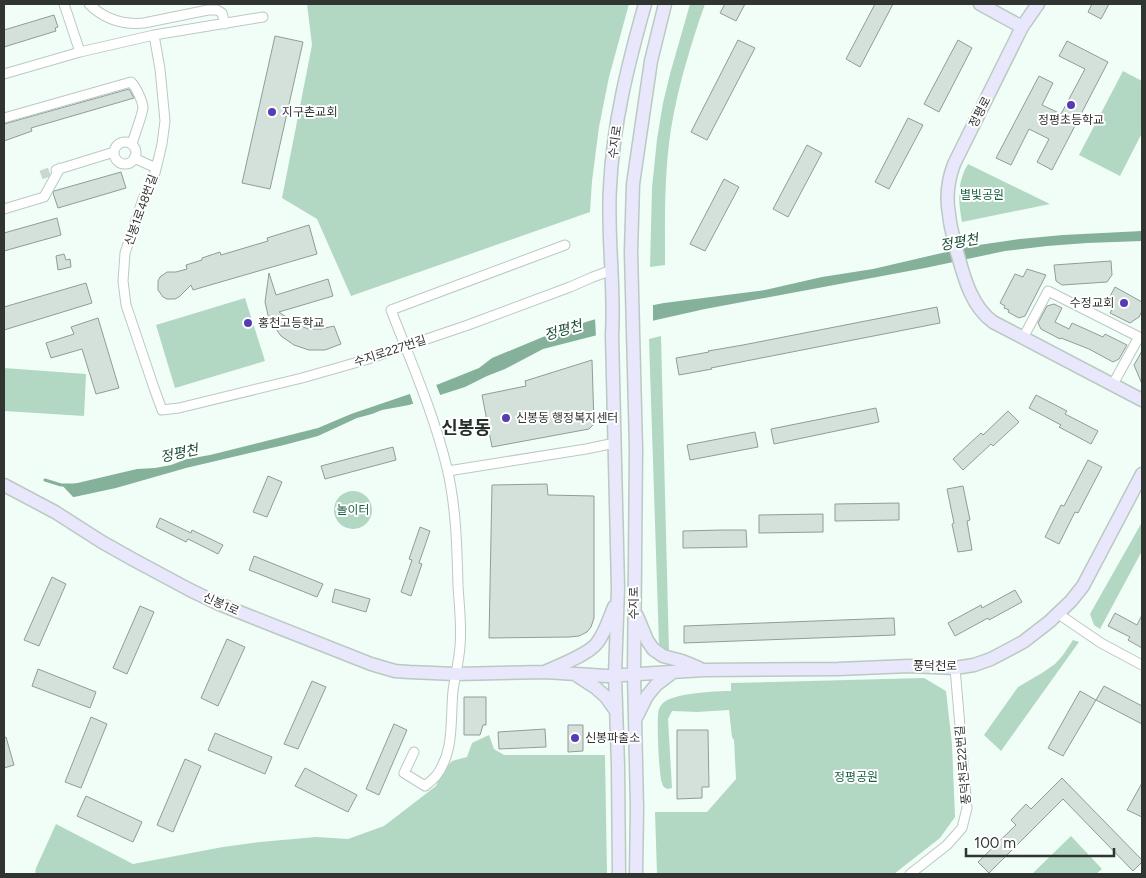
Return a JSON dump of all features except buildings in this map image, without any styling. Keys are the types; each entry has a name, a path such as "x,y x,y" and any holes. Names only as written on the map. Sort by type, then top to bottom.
{"main road":[{"name":"수지로","path":"619,874 615,443 612,335 614,315 609,217 613,154 622,96 645,4"},
{"name":"수지로","path":"636,874 637,807 634,608 636,449 631,252 633,184 650,61 665,4"},
{"path":"980,4 1022,27"},
{"name":"정평로","path":"1023,338 993,322 976,305 972,298 962,271 951,227 948,213 948,197 949,181 954,164 1022,27 1038,4"},
{"path":"1023,338 1142,400"},
{"name":"풍덕천로","path":"634,674 704,670 838,670 909,666 955,668 974,665 991,659 1023,642 1049,622 1083,586 1142,474"},
{"path":"4,476 8,488"},
{"name":"신봉1로","path":"8,488 54,512 102,542 190,590 251,617 384,668 409,672 456,674 544,672 576,675 634,674"},
{"path":"544,672 590,650 597,644 604,633 617,600"},
{"path":"634,608 646,640 653,649 663,656 704,670"},
{"path":"635,720 647,696 656,685 673,672"},
{"path":"576,675 596,688 606,697 616,711"}],"street":[{"path":"64,4 80,52"},
{"path":"89,4 103,15 126,23 144,23 208,10 217,10 222,13 225,24"},
{"path":"4,74 80,52 154,36 263,17"},
{"name":"신봉1로48번길","path":"154,36 160,68 165,121 156,168 143,199 125,253 124,280 126,305 162,410"},
{"path":"4,118 131,82 138,92 142,108 132,144 135,150 134,158 129,163 122,163 116,159 114,149 118,143 132,144"},
{"path":"4,209 44,197 58,169 114,152"},
{"path":"134,158 156,168"},
{"path":"414,752 404,773 425,786 436,776 449,747 453,692 460,645 458,565 454,508 448,471 431,414 392,310 565,245"},
{"name":"수지로227번길","path":"162,410 179,408 302,378 365,360 570,287 612,270"},
{"path":"1023,338 1048,291 1139,337 1113,384"},
{"path":"448,471 615,443"},
{"path":"1057,613 1101,643 1142,666"},
{"name":"풍덕천로22번길","path":"914,873 947,845 962,828 967,808 955,668"}],"green space":[{"path":"307,4 629,4 609,77 599,127 590,212 351,296 317,219 282,198 312,45"},
{"path":"690,4 705,4 685,65 671,129 666,180 665,265 650,267 652,188 657,139 670,74"},
{"path":"1123,71 1142,81 1142,133 1120,176 1079,155"},
{"name":"별빛공원","path":"968,164 1050,204 962,222 959,192 964,171"},
{"path":"245,298 265,361 175,388 156,325"},
{"path":"661,336 669,652 659,645 649,339"},
{"path":"4,368 86,374 84,416 4,411"},
{"name":"놀이터","path":"353,491 360,492 366,497 371,503 371,517 366,523 360,528 353,529 346,528 340,523 335,517 334,510 335,503 340,497 346,492"},
{"path":"1142,522 1142,551 1100,629 1094,625 1090,614"},
{"path":"1073,640 1079,642 1001,751 984,735 1018,687 1055,664"},
{"name":"정평공원","path":"924,678 946,691 952,744 955,817 940,838 894,874 657,874 655,812 707,812 736,779 734,740 729,710 672,711 668,719 672,788 667,789 664,787 660,770 658,734 658,714 663,703 685,695 731,691 731,683"},
{"path":"489,735 494,749 504,755 605,755 607,874 35,874 56,824 133,864 260,842 316,837 348,839 384,826 436,786 443,771 452,761 467,757 472,743"},
{"path":"1071,836 1102,869 1096,874 1032,874"}],"water":[{"name":"정평천","path":"1142,231 1142,241 1087,243 1005,251 656,320 543,349 465,387 409,405 382,410 357,418 318,436 74,497 59,497 4,466 57,484 69,485 137,469 171,465 187,459 318,428 351,414 439,384 479,368 492,358 550,334 633,309 664,303 765,290 822,277 873,269 972,246 1063,235"}],"pier":[{"path":"653,302 653,323 596,338 595,317"},
{"path":"435,382 441,397 414,406 409,391"},
{"path":"4,464 59,482 75,499 53,497 4,478"}],"waterway":[{"name":"정평천","path":"45,480 61,485 78,485"}],"tunnel":[{"path":"41,175 55,170"}],"place":[{"name":"정평초등학교","path":"1071,105"},
{"name":"지구촌교회","path":"272,112"},
{"name":"수정교회","path":"1124,303"},
{"name":"홍천고등학교","path":"248,323"},
{"name":"신봉동 행정복지센터","path":"506,418"},
{"name":"신봉파출소","path":"575,738"}],"district":[{"name":"신봉동","path":"466,428"}]}
